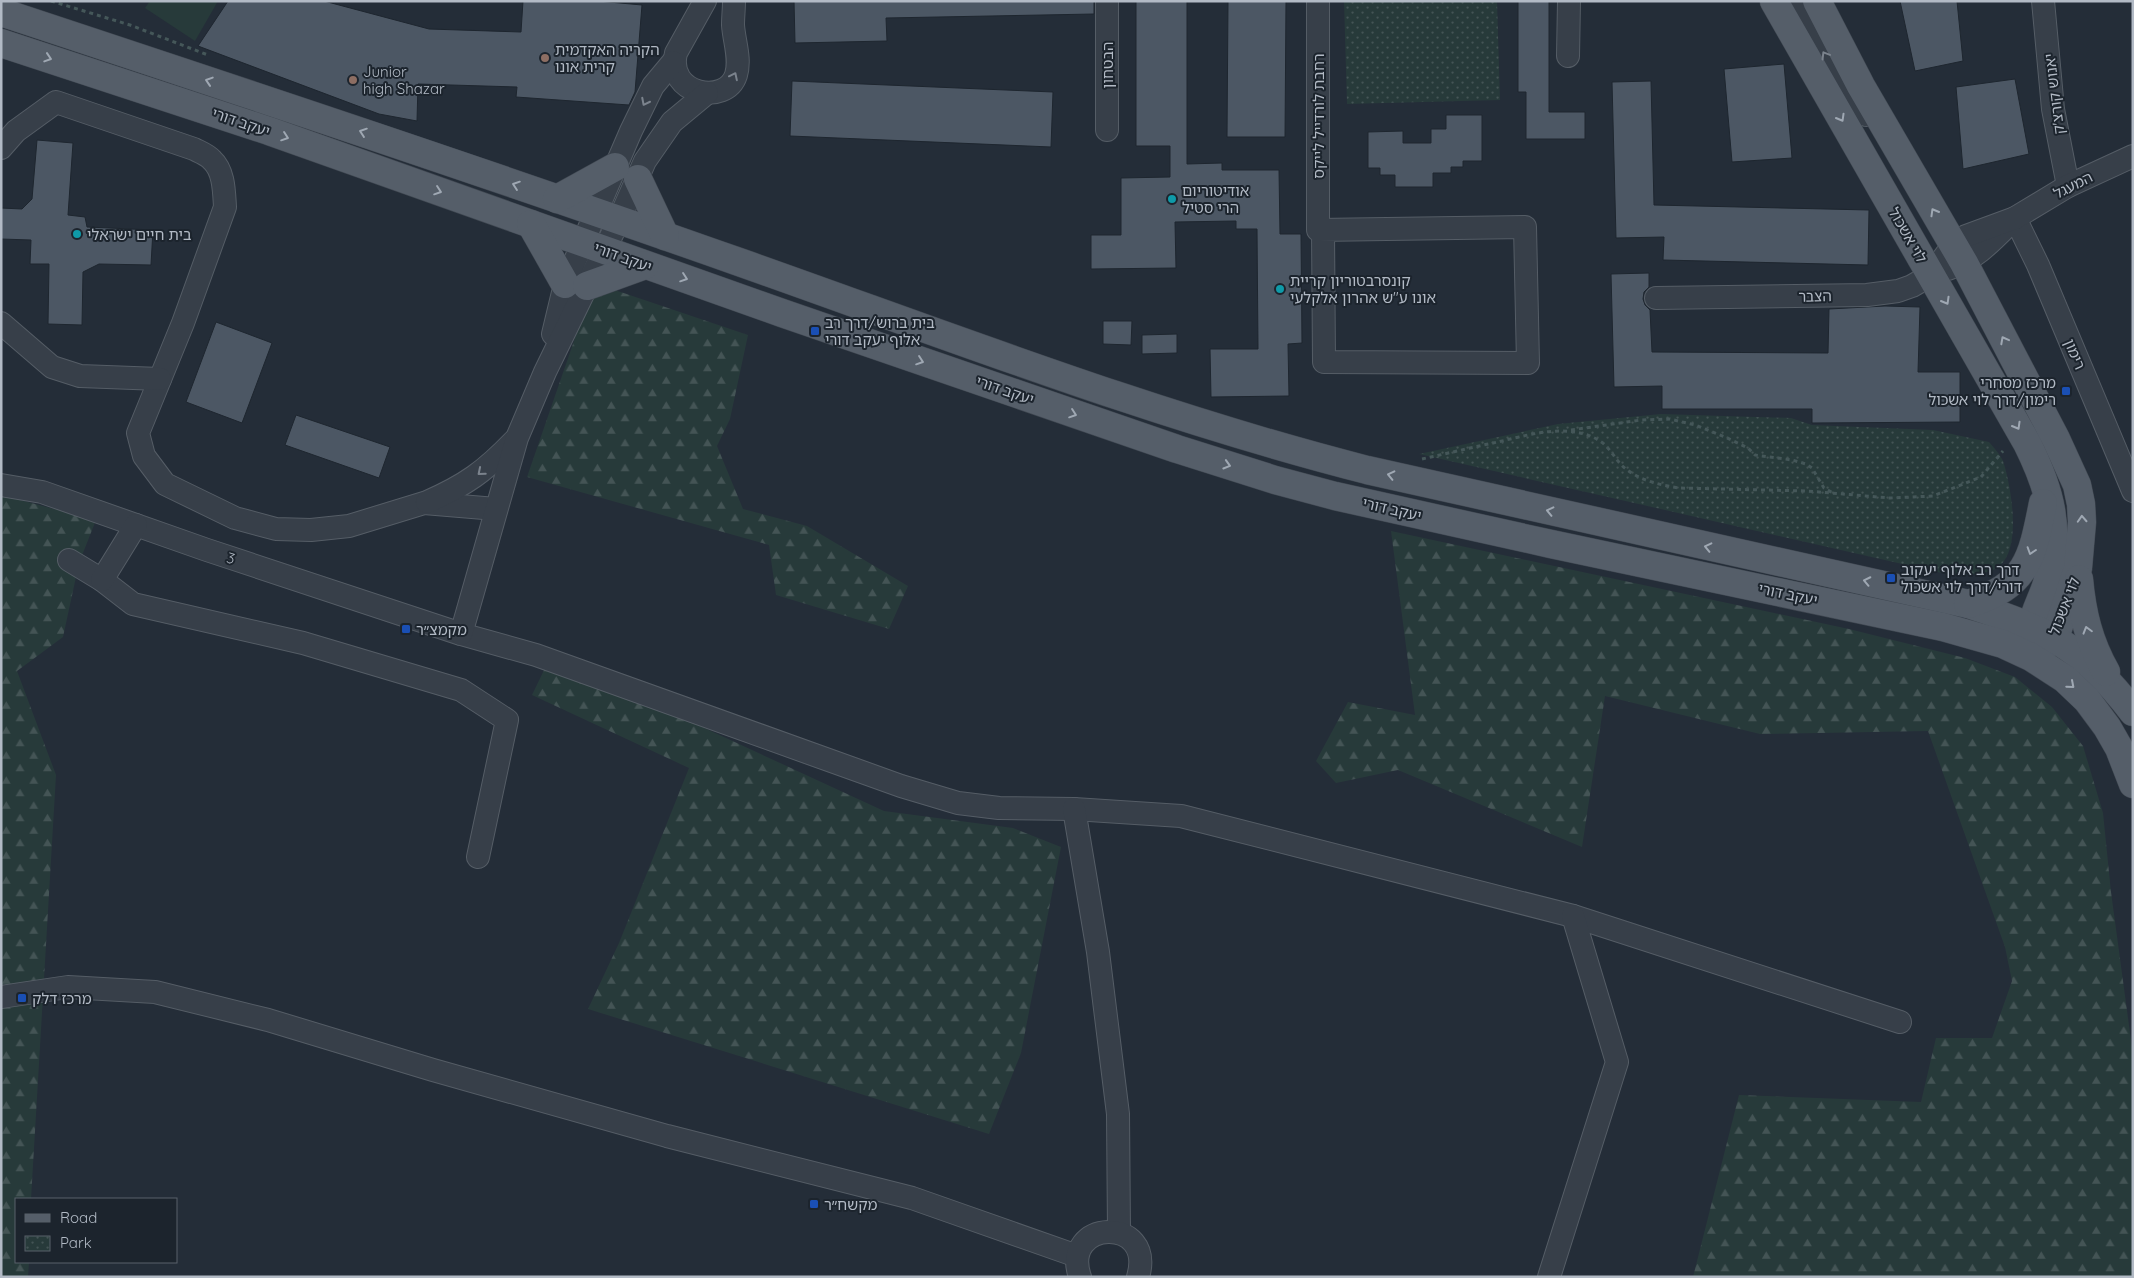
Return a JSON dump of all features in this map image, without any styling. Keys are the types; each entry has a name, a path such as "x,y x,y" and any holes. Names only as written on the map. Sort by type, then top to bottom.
{"main road":[{"name":"לוי אשכול","path":"1774,1 2027,443 2046,487 2052,512 2054,546 2045,589 2044,632"},
{"name":"לוי אשכול","path":"1817,1 1861,86 1958,254 2056,439 2076,485 2081,504 2082,522 2078,568 2031,657"},
{"name":"יעקב דורי","path":"3,10 665,236 1020,362 1214,428 1283,449 1396,477 1968,604 2044,632 2080,654 2115,690"},
{"name":"יעקב דורי","path":"1,43 269,131 645,265 1177,450 1275,480 1335,496 1551,544 1943,627 2003,644 2031,657 2065,679 2087,700 2119,748 2133,784"},
{"path":"557,199 626,173 665,236"},
{"path":"531,224 576,285 645,265"},
{"path":"1968,604 1999,592 2022,572 2036,536 2046,487"},
{"path":"2078,568 2082,608 2088,634 2115,690 2133,712"}],"street":[{"path":"461,634 517,438 545,372 576,285 626,173 653,86 673,62 676,53 705,1"},
{"path":"673,62 674,71 681,82 687,87 707,93 721,91 729,86 736,77 738,56 733,26 734,1"},
{"name":"הבטחון","path":"1107,1 1107,130"},
{"name":"רחבת לורדייל לייקס","path":"1318,1 1321,230 1324,362 1528,363 1526,227 1321,230"},
{"path":"1568,56 1569,1"},
{"path":"1794,1 1846,87 1915,180"},
{"name":"יאנוש קורצ'ק","path":"2043,1 2053,109 2068,186"},
{"path":"626,173 645,161 672,122 707,93"},
{"path":"1,148 16,131 56,102 194,149 212,159 219,170 224,188 224,207 184,324 138,433 144,456 165,484 235,518 276,529 311,530 349,526 424,503 456,489 474,478 517,438"},
{"name":"המעגל","path":"1931,275 1958,254 1977,255 2015,218 2068,186 2133,156"},
{"name":"רימון","path":"2015,218 2123,444 2133,489"},
{"name":"הצבר","path":"1656,298 1883,294 1912,286 1931,275"},
{"path":"1,322 52,367 80,376 160,379"},
{"name":"3","path":"1,485 42,492 461,634 536,655 900,786 958,803 999,808 1074,809 1181,816 1573,916 1900,1022"},
{"path":"424,503 496,509"},
{"path":"102,580 136,525"},
{"path":"69,560 102,580 133,604 302,643 462,690 507,720 478,857"},
{"path":"1074,809 1098,952 1118,1114 1119,1232"},
{"path":"1549,1277 1617,1062 1573,916"},
{"path":"1,997 68,987 155,992 268,1020 433,1070 667,1136 912,1198 1078,1266 1084,1242 1097,1233 1119,1232 1132,1241 1140,1256 1141,1266 1138,1277"}],"path":[{"path":"1423,463 1414,461 1543,432 1565,431 1641,420 1670,419 1695,425 1725,437 1748,448 1755,455 1792,460 1806,464 1812,468 1824,488 1834,494"},
{"path":"1565,431 1583,433 1602,441 1626,469 1641,478 1663,485 1680,488 1807,491 1890,498 1933,496 1981,477 2003,451"}],"green space":[{"path":"150,1 218,1 195,41 145,8"},
{"path":"1344,1 1497,1 1500,100 1347,104"},
{"path":"594,283 748,335 730,419 717,446 743,509 807,526 908,586 889,629 776,595 769,545 527,477"},
{"path":"1661,414 1791,418 1812,425 1933,430 1989,442 1999,453 2003,461 2009,486 2013,518 2010,549 2004,561 1989,572 1969,574 1942,573 1419,454 1558,424"},
{"path":"1,495 96,520 79,563 63,637 17,671 56,775 31,1198 15,1198 15,1263 29,1263 28,1277 1,1277"},
{"path":"1391,531 1849,629 1965,658 2015,677 2052,707 2083,746 2103,813 2111,892 2133,1055 2133,1277 1693,1277 1739,1095 1921,1102 1936,1038 1992,1038 2012,981 2005,947 1928,731 1760,734 1605,696 1582,847 1398,770 1336,783 1316,761 1348,702 1415,715"},
{"path":"547,664 700,726 884,811 1013,828 1061,847 1021,1053 989,1134 588,1009 619,943 689,768 532,695"}],"building":[{"path":"228,1 324,1 429,29 521,32 523,1 598,1 642,5 635,92 629,105 516,97 517,87 418,84 417,121 379,114 198,46"},
{"path":"794,1 1094,1 1094,14 886,18 887,41 795,43"},
{"path":"1136,1 1187,1 1187,164 1222,163 1222,170 1279,170 1280,234 1301,234 1302,343 1288,344 1289,396 1211,397 1210,349 1258,349 1257,229 1236,229 1236,221 1175,222 1176,268 1091,269 1091,235 1121,235 1121,178 1170,177 1170,146 1136,146"},
{"path":"1228,1 1286,1 1285,137 1227,137"},
{"path":"1518,1 1549,1 1549,112 1585,112 1585,139 1526,139 1526,92 1518,92"},
{"path":"1900,1 1957,1 1963,61 1915,71"},
{"path":"1784,64 1792,158 1732,162 1724,69"},
{"path":"2015,79 2029,154 1963,169 1956,87"},
{"path":"792,81 1053,92 1051,147 790,136"},
{"path":"1651,81 1654,205 1869,210 1868,265 1663,260 1664,237 1616,238 1612,82"},
{"path":"1446,115 1482,115 1482,161 1463,161 1463,167 1451,167 1451,173 1433,173 1433,187 1395,187 1395,175 1380,175 1380,168 1368,168 1368,132 1403,131 1403,143 1431,143 1431,129 1446,129"},
{"name":"בית חיים ישראלי","path":"37,140 73,143 68,215 85,217 87,227 153,230 151,265 99,264 83,272 82,325 48,324 49,264 30,264 31,240 1,239 1,208 22,209 32,199"},
{"path":"1649,273 1649,287 1644,292 1643,299 1645,305 1650,310 1652,352 1828,353 1829,309 1885,306 1920,307 1918,372 1960,372 1960,422 1812,423 1812,409 1662,409 1662,386 1614,387 1611,274"},
{"path":"1103,321 1132,321 1131,345 1103,344"},
{"path":"216,322 272,343 242,423 186,402"},
{"path":"1177,334 1177,353 1142,354 1142,335"},
{"path":"296,415 390,447 379,478 285,445"}],"place":[{"name":"הקריה האקדמית קרית אונו","path":"545,58"},
{"name":"Junior high Shazar","path":"353,80"},
{"name":"אודיטוריום הרי סטיל","path":"1172,199"},
{"name":"בית חיים ישראלי","path":"77,234"},
{"name":"קונסרבטוריון קריית אונו ע\"ש אהרון אלקלעי","path":"1280,289"},
{"name":"בית ברוש/דרך רב אלוף יעקב דורי","path":"815,331"},
{"name":"מרכז מסחרי רימון/דרך לוי אשכול","path":"2066,391"},
{"name":"דרך רב אלוף יעקוב דורי/דרך לוי אשכול","path":"1891,578"},
{"name":"מקמצ״ר","path":"406,629"},
{"name":"מרכז דלק","path":"22,998"},
{"name":"מקשח״ר","path":"814,1204"}]}
